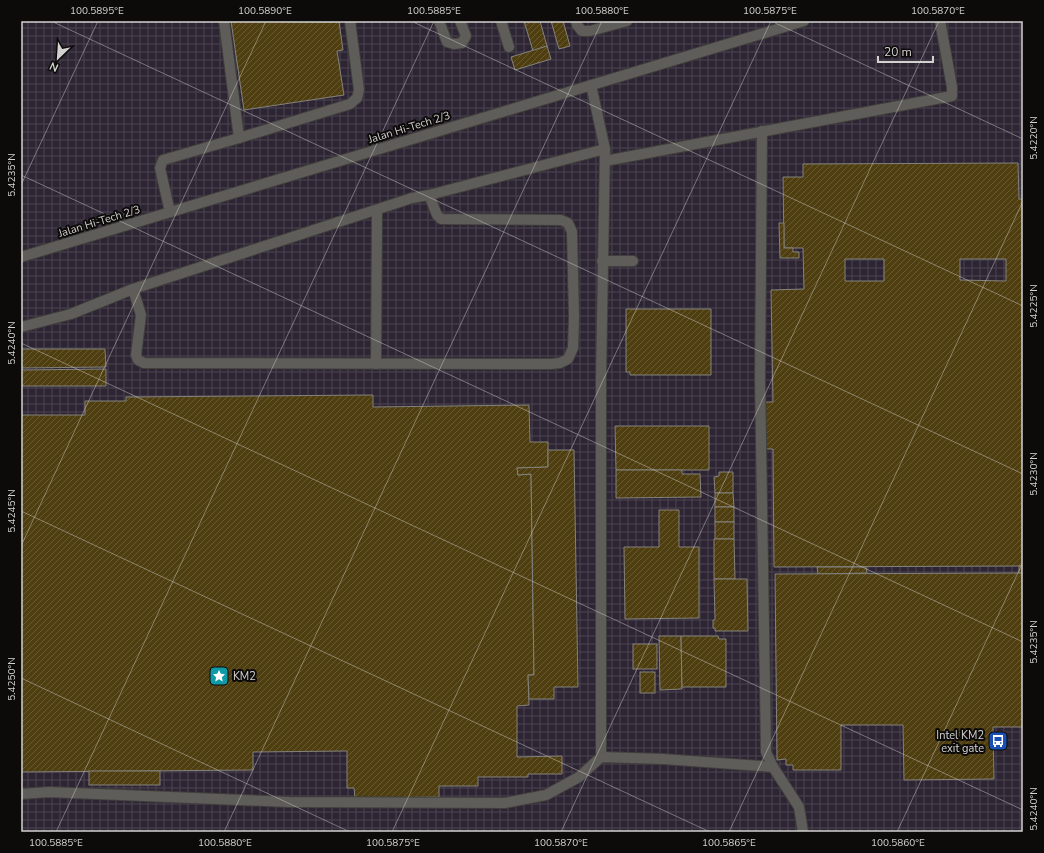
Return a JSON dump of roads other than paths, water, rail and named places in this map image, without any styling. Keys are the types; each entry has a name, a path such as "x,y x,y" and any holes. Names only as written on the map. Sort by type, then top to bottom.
{"street":[{"path":"224,21 239,138"},
{"path":"170,212 160,168 163,160 350,104 357,98 359,90 350,21"},
{"path":"439,21 447,42 454,44 462,43 466,36 460,21"},
{"path":"501,21 509,47"},
{"path":"576,21 577,25 582,31 590,32 627,21"},
{"name":"Jalan Hi-Tech 2/3","path":"21,257 804,21"},
{"path":"604,161 952,96 952,87 940,21"},
{"path":"591,85 605,149 602,261 601,757"},
{"path":"762,131 760,379 766,752 773,767 799,807 803,832"},
{"path":"21,327 70,314 133,289 412,198 429,195 605,149"},
{"path":"133,289 141,315 136,355 138,360 144,363 551,364 560,363 568,359 573,348 574,317 572,232 568,223 561,220 441,219 437,215 429,195"},
{"path":"376,364 377,210"},
{"path":"602,261 633,261"},
{"path":"21,794 49,792 289,802 505,803 546,796 579,777 601,757 663,759 773,767"}],"place":[{"name":"KM2","path":"219,676"},
{"name":"Intel KM2 exit gate","path":"998,741"}]}
